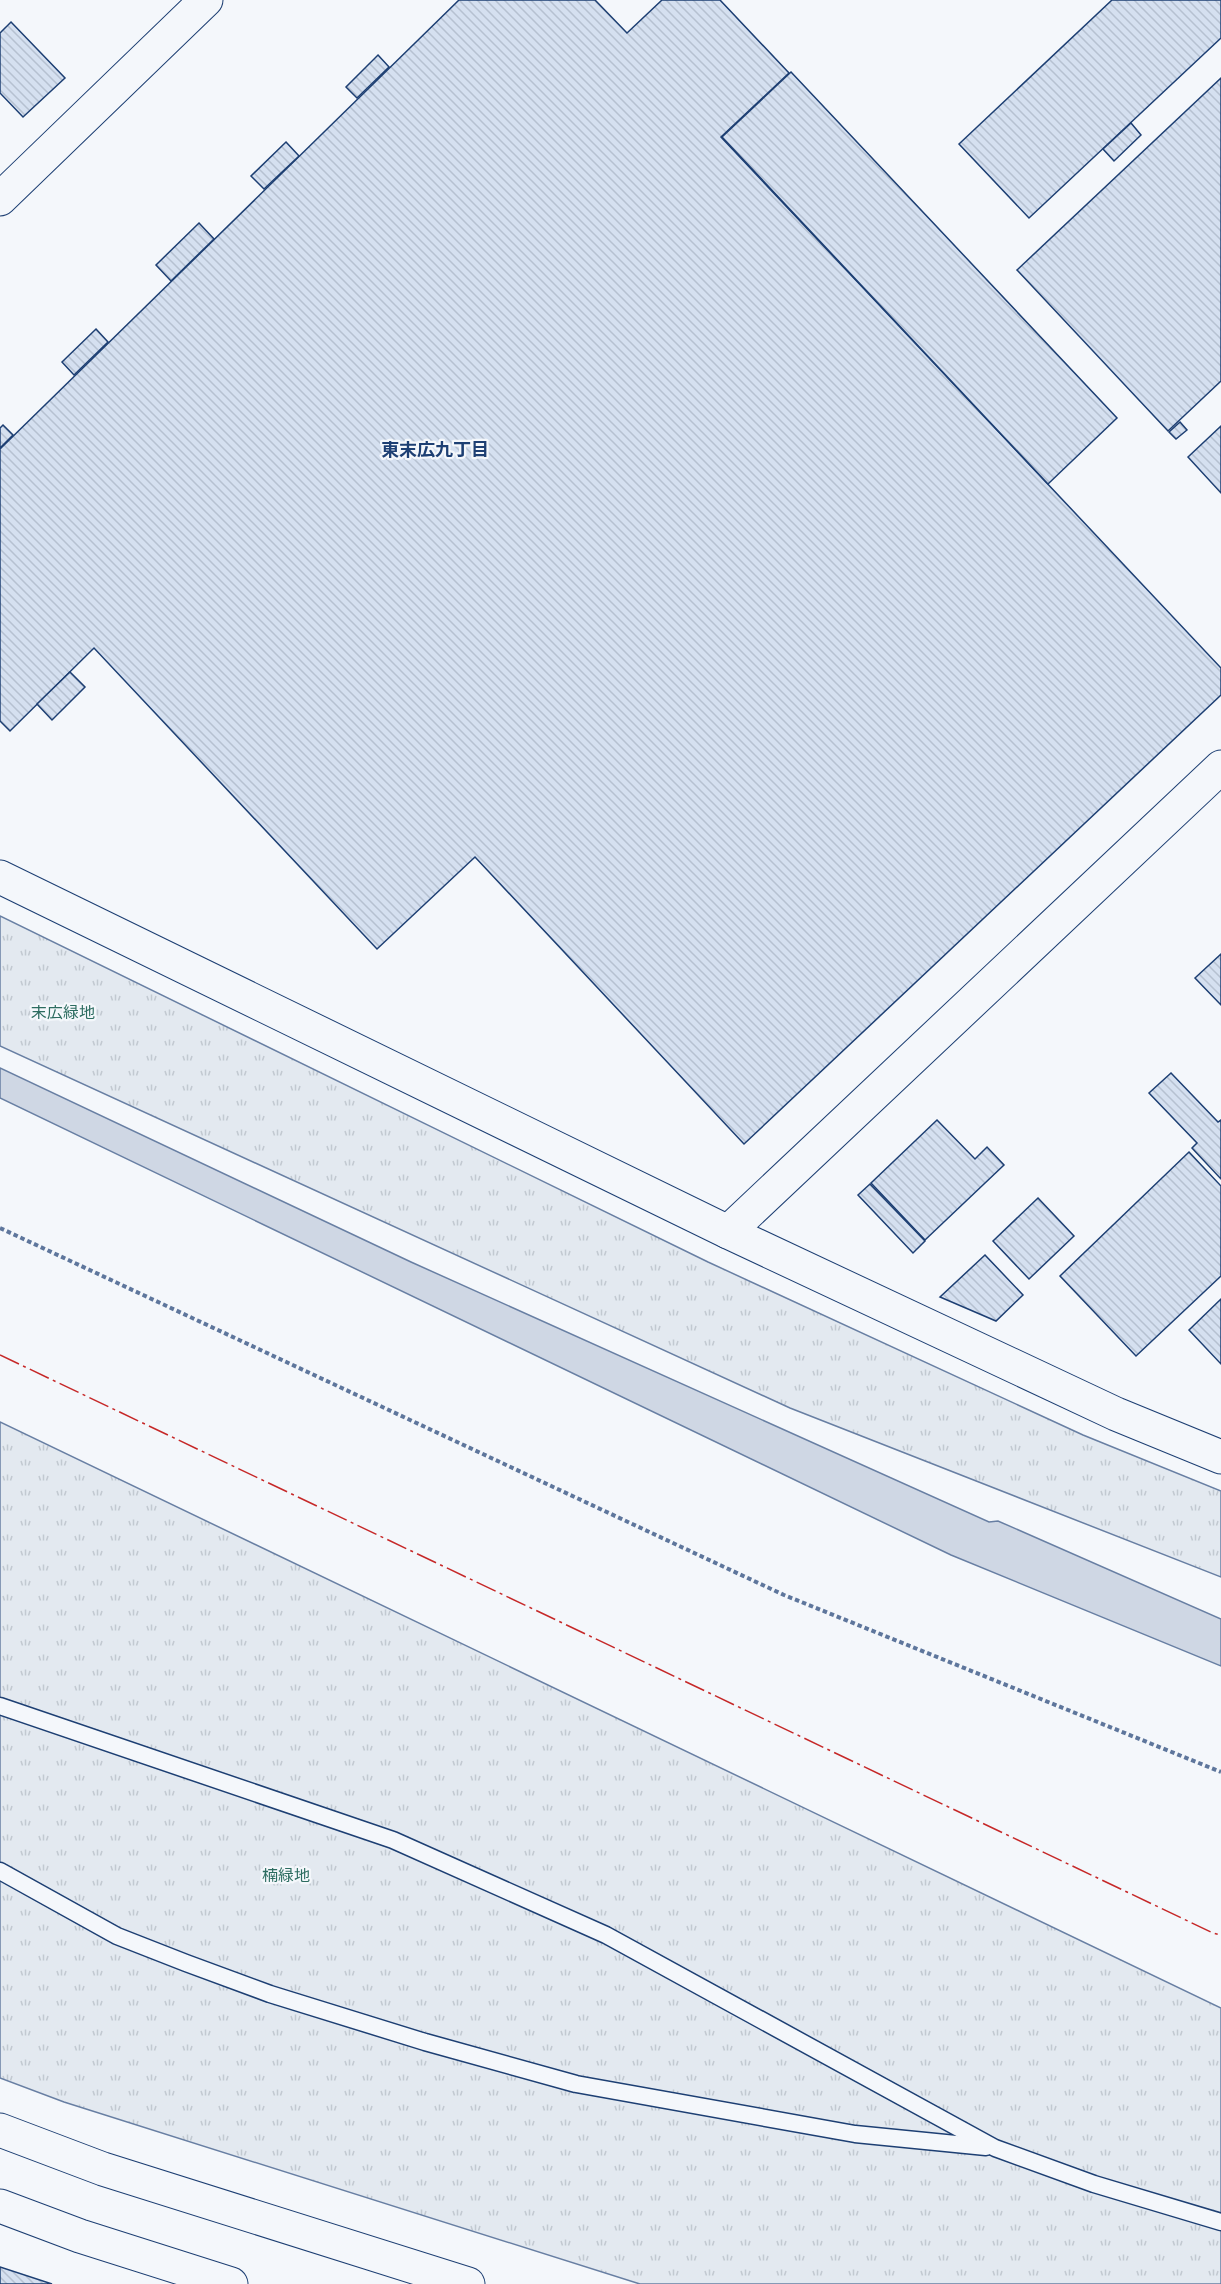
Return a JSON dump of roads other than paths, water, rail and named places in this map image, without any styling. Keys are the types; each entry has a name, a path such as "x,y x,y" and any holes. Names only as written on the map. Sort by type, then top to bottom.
{"street":[{"path":"0,199 206,0"},
{"path":"728,1232 1221,767"},
{"path":"0,877 728,1232 1116,1414 1221,1457"},
{"path":"0,2130 103,2169 411,2276 468,2284"},
{"path":"0,2206 80,2236 231,2284"}],"lane":[{"path":"0,1706 403,1844 606,1935 995,2148 1094,2184 1221,2222"},
{"path":"0,1871 117,1936 186,1964 425,2042 565,2081 855,2134 995,2148"}],"district":[{"name":"東末広九丁目","path":"435,449"}],"park label":[{"name":"末広緑地","path":"63,1011"},
{"name":"楠緑地","path":"286,1874"}]}
